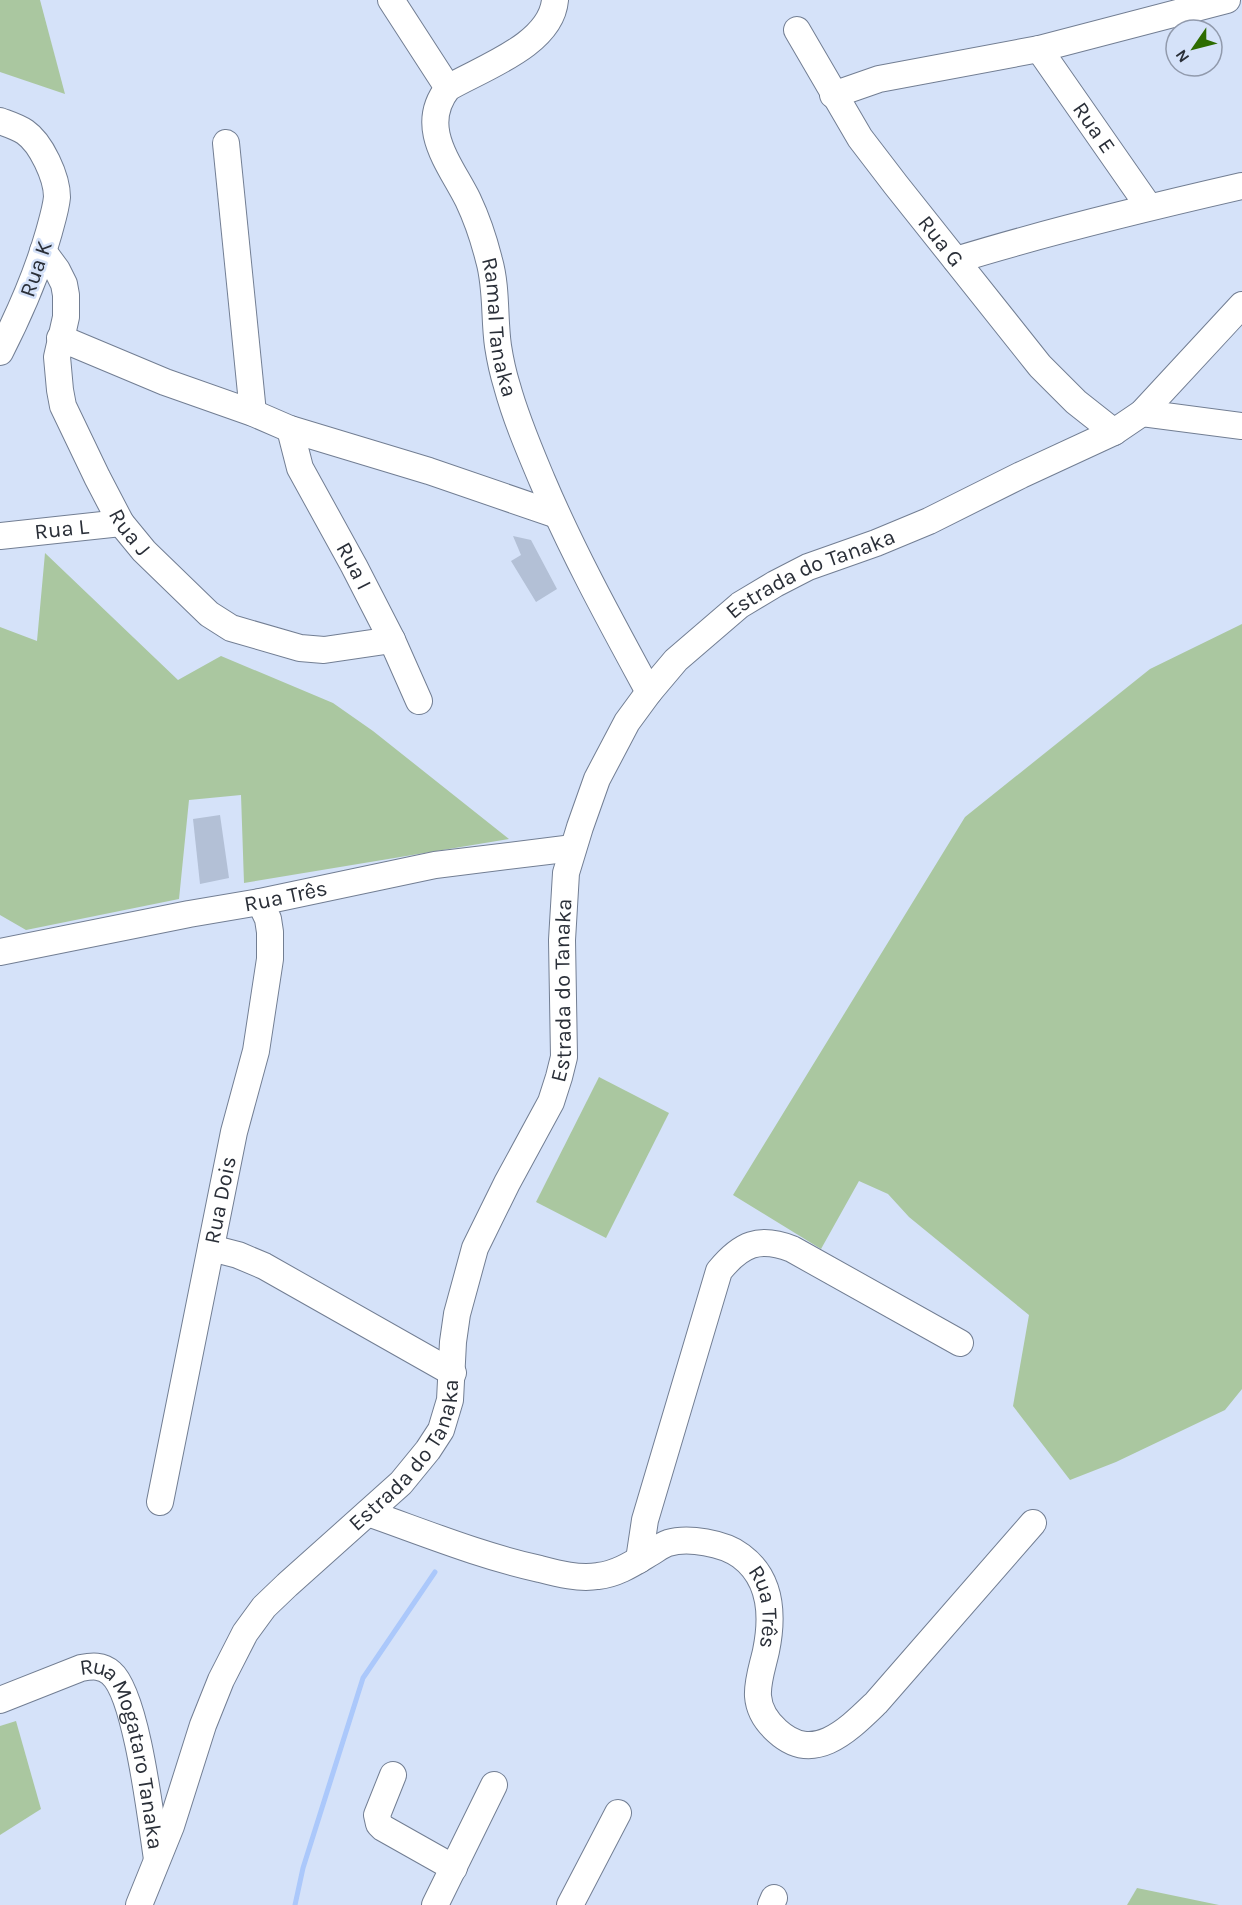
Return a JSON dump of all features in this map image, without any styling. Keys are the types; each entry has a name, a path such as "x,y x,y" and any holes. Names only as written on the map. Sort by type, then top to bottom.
{"street":[{"path":"391,0 448,88 522,48 543,29 551,18 555,0"},
{"path":"833,94 879,79 1039,49 1227,0"},
{"name":"Rua G","path":"797,30 860,138 956,260 1040,366 1076,402 1114,432"},
{"name":"Rua E","path":"1039,49 1149,207"},
{"name":"Ramal Tanaka","path":"448,88 441,97 435,120 438,144 468,200 490,262 498,347 506,384 527,445 557,515 605,613 649,692"},
{"name":"Rua K","path":"0,120 25,132 38,146 54,177 57,196 44,251 22,309 0,352"},
{"path":"226,143 253,413"},
{"path":"956,260 1010,243 1149,207 1242,186"},
{"name":"Rua J","path":"44,251 64,284 67,305 60,338 58,364 63,406 121,523 144,551 208,614 231,628 300,648 324,650 392,640"},
{"name":"Estrada do Tanaka","path":"139,1905 171,1826 203,1725 221,1680 245,1633 264,1607 401,1483 441,1430 450,1400 457,1314 475,1248 551,1102 564,1057 563,919 566,873 573,848 597,779 623,730 649,692 676,660 740,605 775,584 808,567 876,543 929,520 1021,474 1114,432 1142,413 1242,305"},
{"path":"60,338 165,382 253,413 290,429 429,471 557,515"},
{"path":"1142,413 1242,426"},
{"name":"Rua I","path":"290,429 300,468 392,640 419,701"},
{"name":"Rua L","path":"0,536 121,523"},
{"name":"Rua Três","path":"6,946 260,902 435,865 573,848"},
{"name":"Rua Dois","path":"160,1502 234,1132 255,1051 270,959 270,932 260,902"},
{"path":"639,1560 645,1520 720,1271 732,1255 744,1247 761,1243 776,1243 792,1249 960,1343"},
{"path":"211,1248 238,1255 264,1266 453,1373"},
{"name":"Rua Três","path":"368,1513 508,1562 568,1576 588,1577 612,1574 668,1543 698,1541 722,1546 741,1556 756,1571 766,1587 770,1610 767,1647 758,1695 761,1711 769,1724 784,1738 802,1745 817,1745 833,1740 853,1726 876,1703 1033,1523"},
{"name":"Rua Mogataro Tanaka","path":"0,1700 65,1673 94,1666 106,1669 117,1678 130,1710 145,1778 157,1862"},
{"path":"393,1774 377,1815 379,1824 454,1868"},
{"path":"435,1905 494,1785"},
{"path":"570,1905 618,1813"}],"green space":[{"path":"0,0 40,0 65,94 0,72"},
{"path":"45,553 178,680 221,656 333,703 373,731 509,839 244,883 241,795 189,800 179,899 26,930 0,915 0,627 37,641"},
{"path":"1242,624 1242,1389 1225,1410 1116,1462 1070,1480 1013,1406 1029,1315 909,1217 888,1194 859,1181 821,1249 733,1195 965,817 1150,669"},
{"path":"599,1077 669,1113 606,1238 536,1202"},
{"path":"16,1721 41,1809 0,1835 0,1726"},
{"path":"1137,1888 1219,1905 1127,1905"}],"building":[{"path":"513,536 531,540 557,589 536,602 511,561 521,555"},
{"path":"220,815 229,878 200,884 193,819"}],"waterway":[{"path":"295,1905 303,1868 363,1678 435,1572"}]}
